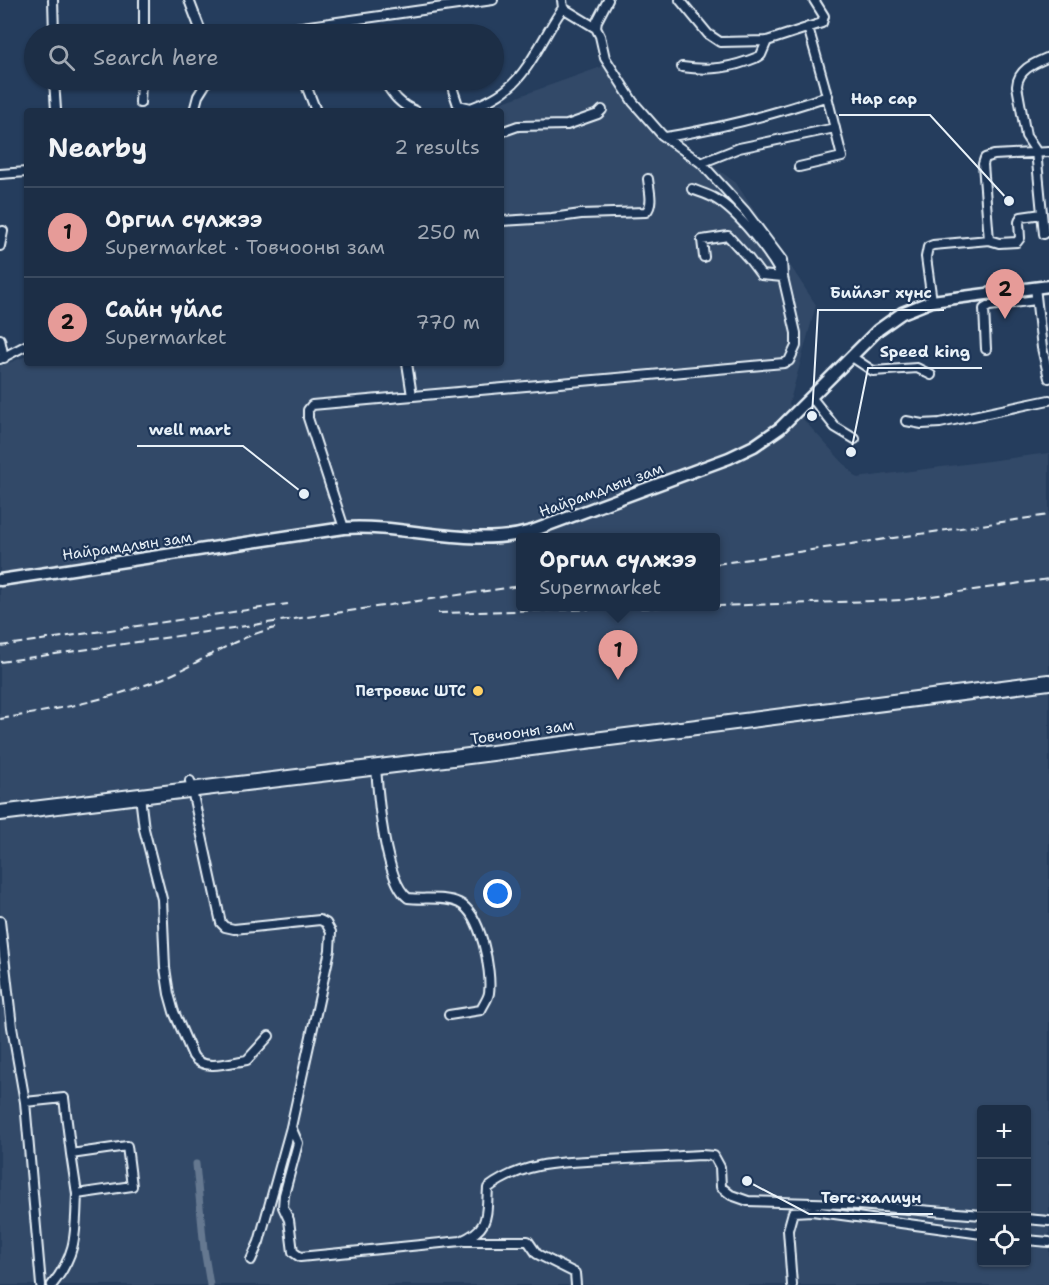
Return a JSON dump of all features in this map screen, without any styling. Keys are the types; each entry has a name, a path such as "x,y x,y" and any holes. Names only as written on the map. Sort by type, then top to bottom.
{"highway":[{"name":"Товчооны зам","path":"0,813 1049,673"},
{"name":"Товчооны зам","path":"0,804 376,767 1049,682"}],"main road":[{"name":"Найрамдлын зам","path":"527,533 738,454 773,434 894,317 908,309 932,301 1049,286"},
{"name":"Найрамдлын зам","path":"0,580 344,528 383,528 472,538 516,536"}],"street":[{"path":"53,0 54,24"},
{"path":"144,0 144,24"},
{"path":"189,0 198,24"},
{"path":"323,24 492,0"},
{"path":"596,28 597,21 608,0"},
{"path":"680,0 708,34 720,42 767,41 822,23 824,20 814,0"},
{"path":"344,528 308,418 308,410 315,404 784,363 789,361 796,346 796,333 783,277 783,266 778,255 745,211 701,163 666,137 633,102 605,58 596,28 563,4 523,72 510,87 490,101 472,108"},
{"path":"799,167 842,157 828,96 808,27"},
{"path":"682,67 726,68 758,57 767,41"},
{"path":"1044,234 1036,151 1026,136 1018,79 1028,67 1049,57"},
{"path":"55,90 56,108"},
{"path":"140,103 141,90"},
{"path":"195,108 202,90"},
{"path":"308,90 315,108"},
{"path":"391,90 404,106 409,108"},
{"path":"453,90 458,105 463,108"},
{"path":"666,137 753,120 828,96"},
{"path":"504,131 518,126 567,125 598,114 602,110"},
{"path":"701,163 739,148 835,128"},
{"path":"989,240 984,159 991,155 1049,152"},
{"path":"0,174 24,172"},
{"path":"504,221 581,214 646,212 650,207 648,179"},
{"path":"692,189 713,198 734,213 771,257 783,277"},
{"path":"932,301 926,257 928,247 989,240 999,243 1018,242 1021,218 1042,214"},
{"path":"0,246 3,231"},
{"path":"704,257 702,240 728,236 749,258 761,275 783,277"},
{"path":"1035,287 1049,378"},
{"path":"986,349 984,309 989,306 1036,300"},
{"path":"0,339 2,358 24,347"},
{"path":"852,357 873,371 916,368 931,375"},
{"path":"407,366 412,396"},
{"path":"812,398 835,427 855,439"},
{"path":"906,421 922,424 940,423 1049,400"},
{"path":"376,767 386,843 398,888 408,898 457,902 469,911 477,924 485,953 489,994 481,1010 448,1015"},
{"path":"192,786 221,923 225,927 234,929 320,920 326,923 331,932 330,950 318,1011 291,1127 259,1242 251,1260"},
{"path":"140,796 144,829 162,899 164,960 169,994 174,1012 193,1056 198,1062 206,1064 247,1060 269,1036"},
{"path":"0,921 12,1028 25,1102 41,1285"},
{"path":"25,1102 64,1098 77,1194 73,1250 62,1272 52,1285"},
{"path":"291,1127 298,1143 283,1207 289,1220 293,1252 300,1257 460,1241 528,1241 537,1254 575,1273 576,1285"},
{"path":"71,1154 127,1146 132,1186 77,1194"},
{"path":"460,1241 476,1234 486,1221 489,1188 516,1171 546,1163 701,1155 714,1156 720,1167 722,1187 731,1196 748,1201 845,1204 977,1215"},
{"path":"792,1285 789,1230 793,1212 812,1210 977,1233"},
{"path":"1031,1219 1049,1221"},
{"path":"1031,1240 1049,1242"}],"shaded area":[{"path":"604,66 664,130 736,183 816,305 789,404 857,478 1049,453 1049,1285 0,1285 0,366 24,357 24,366 504,366 504,108 486,108"}],"waterway":[{"path":"196,1164 204,1249 210,1285"}],"railway":[{"path":"720,563 1049,515"},
{"path":"720,606 904,600 1049,579"},
{"path":"0,662 516,587"},
{"path":"0,646 288,604"},
{"path":"438,613 516,611"},
{"path":"0,719 122,693 175,673 245,638 275,628"}],"place":[{"name":"Нар сар","path":"1009,201"},
{"name":"Сайн үйлс","path":"1005,319"},
{"name":"Бийлэг хүнс","path":"812,416"},
{"name":"Speed king","path":"851,452"},
{"name":"well mart","path":"304,494"},
{"name":"Оргил сүлжээ","path":"618,680"},
{"name":"Петровис ШТС","path":"478,691"},
{"name":"Төгс халиун","path":"747,1181"}]}
